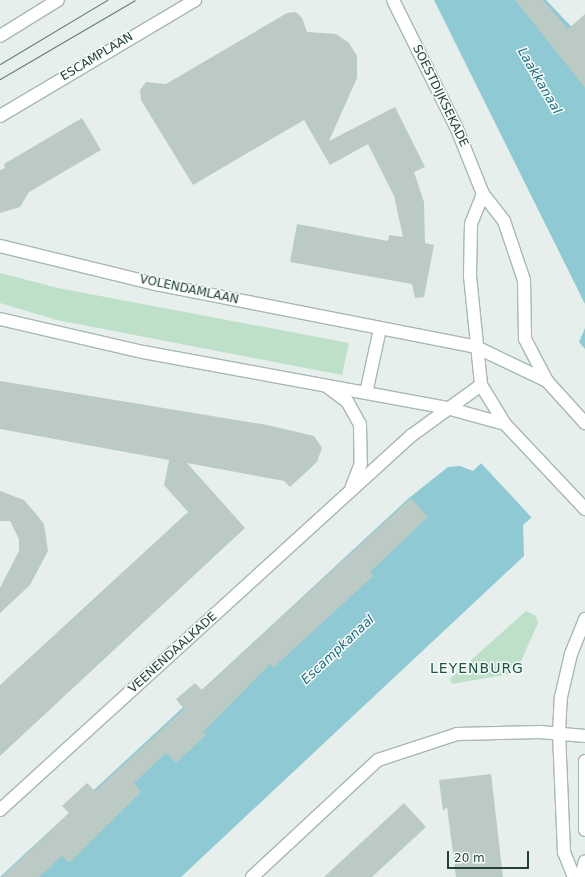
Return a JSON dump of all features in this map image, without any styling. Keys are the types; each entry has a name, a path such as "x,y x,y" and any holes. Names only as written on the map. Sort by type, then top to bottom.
{"street":[{"path":"0,36 58,0"},
{"name":"ESCAMPLAAN","path":"0,116 195,0"},
{"name":"SOESTDIJKSEKADE","path":"393,0 457,129 483,194 504,221 524,280 525,339 550,384 585,423"},
{"path":"483,194 471,224 470,276 481,385 508,427 581,505"},
{"name":"VOLENDAMLAAN","path":"0,246 84,268 380,329 476,347"},
{"path":"0,319 143,352 447,408 508,427"},
{"path":"366,393 380,329"},
{"name":"SOESTDIJKSEKADE","path":"476,347 550,384"},
{"name":"VEENENDAALKADE","path":"325,385 347,401 360,424 361,463 347,495"},
{"name":"VEENENDAALKADE","path":"0,810 347,495 447,408 481,385"},
{"path":"574,877 564,852 559,732 563,690 585,619"},
{"path":"252,877 378,760 457,734 559,732 585,736"},
{"path":"585,761 585,830"},
{"path":"581,877 585,861"}],"green space":[{"path":"0,273 58,288 349,343 342,375 57,320 0,303"},
{"path":"526,611 536,616 538,623 517,670 510,674 452,684 450,679"}],"water":[{"name":"Laakkanaal","path":"434,0 546,0 585,41 585,304"},
{"path":"585,328 585,349 579,342"},
{"name":"Escampkanaal","path":"585,364 585,470 523,525 524,556 181,877 0,877 409,498 448,467 460,466 473,471"}],"pier":[{"path":"585,362 585,472 533,519 480,462"}],"building":[{"path":"515,0 543,0 568,29 585,14 585,88"},
{"path":"296,12 302,18 307,32 336,34 349,43 357,56 357,78 329,141 395,107 425,167 414,172 424,202 425,243 434,245 424,297 415,298 412,284 290,262 297,224 388,241 389,235 403,237 394,196 368,144 330,165 304,120 193,185 141,100 140,90 146,82 166,84 287,13"},
{"path":"82,118 101,150 29,192 20,207 0,213 0,170 5,168 4,164"},
{"path":"0,381 267,425 314,436 322,448 317,462 290,487 284,481 187,463 245,528 0,756 0,685 188,512 164,485 169,460 0,429"},
{"path":"0,491 24,500 37,515 44,524 48,551 30,585 0,613 0,588 19,551 19,539 10,521 0,521"},
{"path":"411,498 428,517 370,572 373,576 273,668 270,664 203,732 206,735 176,763 166,753 134,783 141,792 69,863 62,856 39,877 2,877 69,813 62,806 87,783 95,791 184,709 176,699 195,683 202,690"},
{"path":"491,774 503,877 456,877 447,807 443,811 439,780"},
{"path":"404,803 426,827 372,877 324,877"}],"tram line":[{"path":"0,64 107,0"},
{"path":"0,79 135,0"}],"district":[{"name":"LEYENBURG","path":"477,668"}]}
